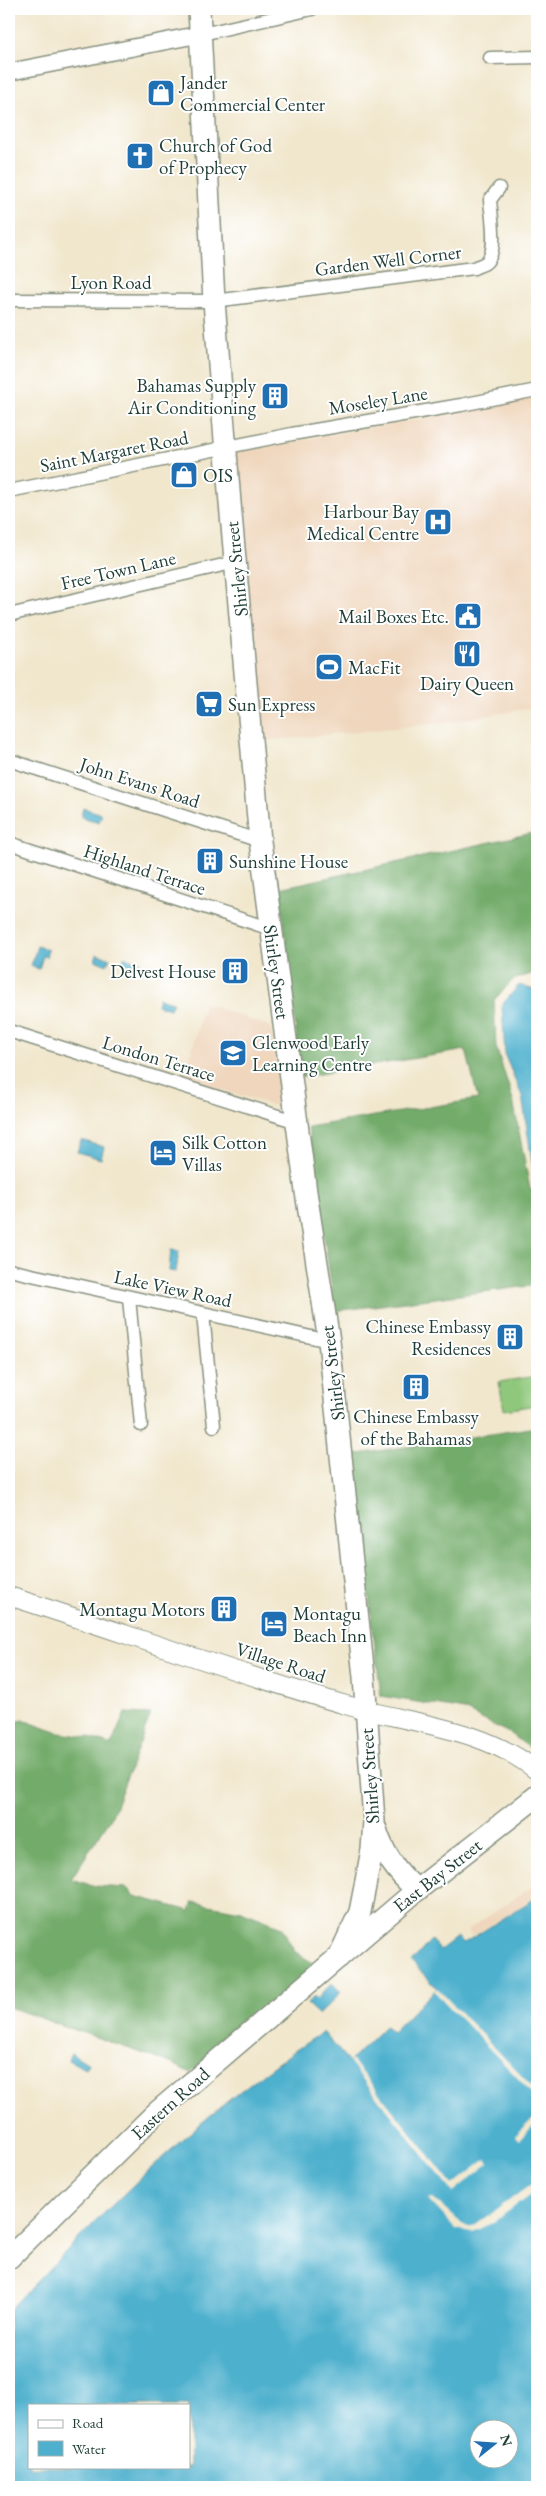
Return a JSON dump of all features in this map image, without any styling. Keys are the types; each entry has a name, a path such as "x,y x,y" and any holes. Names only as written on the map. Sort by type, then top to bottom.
{"highway":[{"name":"Shirley Street","path":"199,9 202,34 214,301 260,841 329,1341 364,1677 374,1821 368,1879 360,1912 339,1957"},
{"name":"East Bay Street","path":"339,1957 416,1890 537,1796"},
{"path":"374,1821 380,1841 389,1860 401,1876 416,1890"},
{"name":"Eastern Road","path":"9,2258 154,2114 339,1957"}],"main road":[{"name":"Village Road","path":"9,1596 365,1710 475,1736 513,1755 537,1771"}],"street":[{"path":"9,72 202,34 312,9"},
{"path":"490,58 537,57"},
{"name":"Garden Well Corner","path":"214,301 474,268 486,263 492,255 493,231 490,200 498,188"},
{"name":"Lyon Road","path":"9,300 214,301"},
{"name":"Moseley Lane","path":"226,448 292,434 537,390"},
{"name":"Saint Margaret Road","path":"9,491 226,448"},
{"name":"Free Town Lane","path":"9,615 236,562"},
{"name":"John Evans Road","path":"9,760 260,841"},
{"name":"Highland Terrace","path":"9,844 271,929"},
{"name":"London Terrace","path":"9,1031 298,1122"},
{"name":"Lake View Road","path":"9,1270 329,1341"},
{"path":"129,1298 141,1424"},
{"path":"203,1314 214,1426"}],"shaded area":[{"path":"537,398 537,707 444,723 263,741 234,452"},
{"name":"Glenwood Early Learning Centre","path":"204,1003 271,1027 284,1109 185,1078"},
{"path":"537,1883 537,1895 472,1936 468,1930"}],"green space":[{"path":"537,832 537,972 513,980 494,1000 496,1047 513,1100 530,1189 537,1194 537,1285 335,1311 308,1127 478,1099 466,1050 301,1077 280,888"},
{"path":"537,1376 537,1405 504,1410 499,1382"},
{"path":"537,1427 537,1753 509,1733 464,1710 381,1696 352,1455"},
{"path":"125,1713 151,1714 112,1816 71,1879 94,1886 127,1888 135,1896 190,1911 193,1902 241,1911 282,1927 294,1951 316,1965 190,2073 173,2064 9,2007 9,1724 23,1720 59,1733 89,1737 111,1745"}],"water":[{"path":"83,808 102,814 99,822 81,817"},
{"path":"37,946 48,950 46,957 43,956 39,969 31,966"},
{"path":"97,954 110,958 107,965 95,960"},
{"path":"124,957 140,962 138,969 123,964"},
{"path":"519,985 537,991 537,1175 533,1168 522,1096 505,1056 502,1005"},
{"path":"159,998 173,1002 170,1009 157,1005"},
{"path":"81,1140 104,1147 101,1159 77,1152"},
{"path":"171,1250 179,1251 176,1272 169,1271"},
{"path":"537,1897 537,2487 9,2487 9,2310 82,2235 158,2162 238,2093 280,2061 323,2032 349,2062 385,2026 392,2032 437,1988 411,1961 431,1940 440,1950 457,1937 464,1943"},
{"path":"332,1983 341,1992 319,2015 307,2004 314,1996 317,1999"},
{"path":"71,2053 89,2064 86,2069 68,2060"}],"pier":[{"path":"437,1988 537,2092 537,2098 434,1991"},
{"path":"352,2060 453,2185 486,2159 489,2163 453,2192 349,2062"},
{"path":"537,2115 537,2122 519,2140 515,2136"},
{"path":"537,2180 537,2190 491,2224 472,2232 456,2229 428,2199 433,2198 462,2224 468,2227 476,2225"}],"place":[{"name":"Jander Commercial Center","path":"161,93"},
{"name":"Church of God of Prophecy","path":"140,156"},
{"name":"Bahamas Supply Air Conditioning","path":"275,396"},
{"name":"OIS","path":"184,475"},
{"name":"Harbour Bay Medical Centre","path":"438,522"},
{"name":"Mail Boxes Etc.","path":"468,616"},
{"name":"Dairy Queen","path":"467,654"},
{"name":"MacFit","path":"329,667"},
{"name":"Sun Express","path":"209,704"},
{"name":"Sunshine House","path":"210,861"},
{"name":"Delvest House","path":"235,971"},
{"name":"Glenwood Early Learning Centre","path":"233,1053"},
{"name":"Silk Cotton Villas","path":"163,1153"},
{"name":"Chinese Embassy Residences","path":"510,1337"},
{"name":"Chinese Embassy of the Bahamas","path":"416,1387"},
{"name":"Montagu Motors","path":"224,1609"},
{"name":"Montagu Beach Inn","path":"274,1624"}]}
